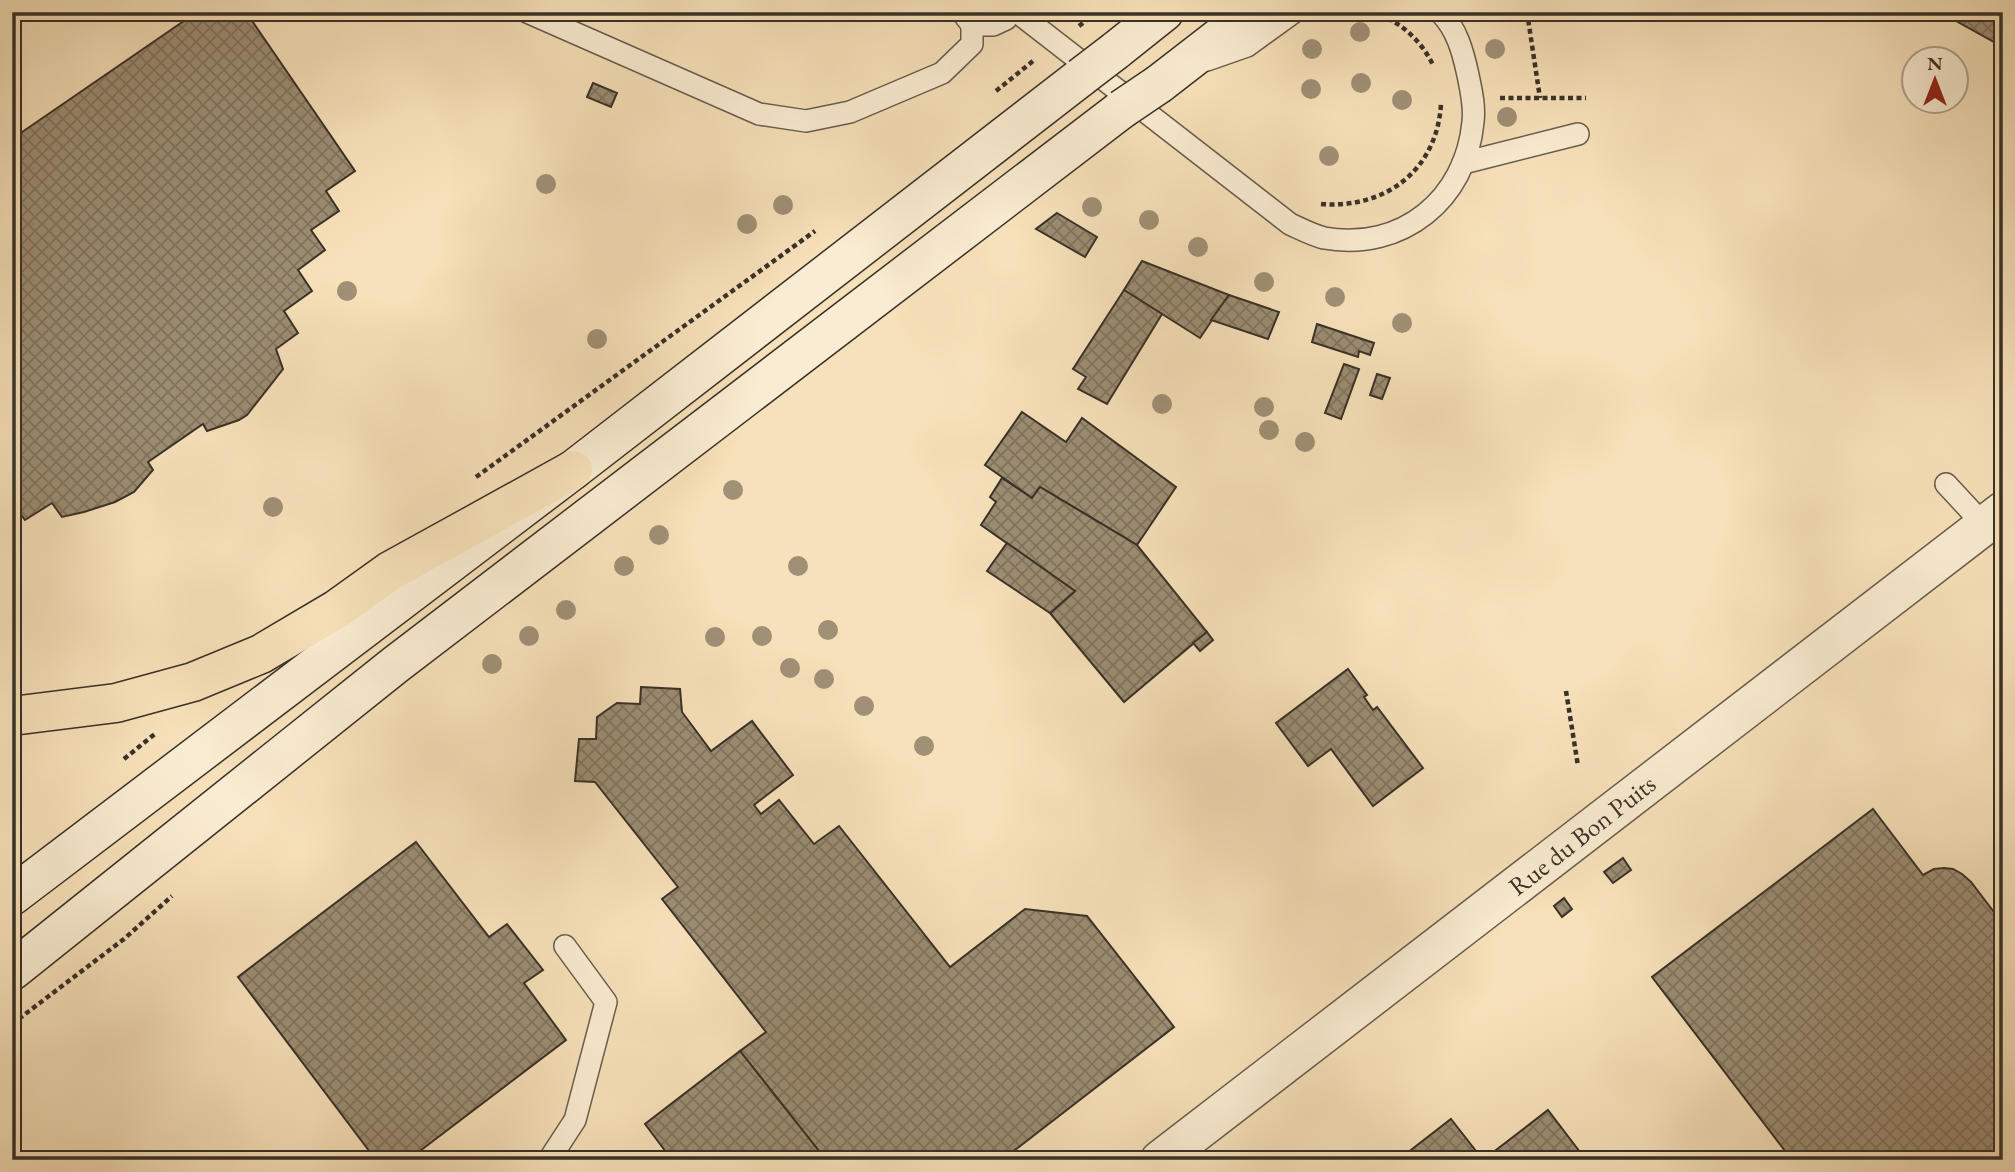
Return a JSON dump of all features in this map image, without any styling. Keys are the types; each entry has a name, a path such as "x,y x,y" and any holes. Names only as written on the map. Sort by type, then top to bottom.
{"highway":[{"path":"12,716 116,703 193,682 261,654 337,610 390,571 573,470"}],"main road":[{"path":"12,896 573,470 1164,12"},
{"path":"12,971 395,665 1252,12"},
{"name":"Rue du Bon Puits","path":"1160,1160 1994,519"}],"lane":[{"path":"527,12 760,114 806,121 850,112 942,73 972,44 967,19 993,25 1011,16 1275,214 1306,232 1346,240 1368,239 1392,233 1431,211 1455,181 1463,163 1472,131 1473,98 1458,38 1440,12"},
{"path":"1167,78 1247,46 1294,12"},
{"path":"1463,163 1578,134"},
{"path":"1946,484 1994,519"},
{"path":"549,1160 575,1120 606,1002 565,946"}],"path":[{"path":"1081,25 1097,12"},
{"path":"1372,12 1399,24 1415,38 1428,54 1437,75"},
{"path":"1527,12 1540,98"},
{"path":"1832,12 1840,17"},
{"path":"986,98 1041,55"},
{"path":"1313,202 1340,205 1357,203 1375,198 1406,179 1422,163 1434,142 1440,120 1441,98"},
{"path":"1494,98 1586,98"},
{"path":"466,485 816,230"},
{"path":"116,766 156,733 178,710 193,682"},
{"path":"1566,691 1578,766"},
{"path":"12,1024 124,939 181,888"}],"building":[{"path":"197,12 246,12 355,171 326,191 339,211 311,230 325,250 298,270 312,291 284,311 298,333 276,349 283,369 247,415 207,431 203,424 148,462 153,470 134,492 115,502 62,517 52,503 25,520 12,503 12,139"},
{"path":"1940,12 2003,12 2003,47"},
{"path":"593,83 617,93 611,107 587,97"},
{"path":"1057,213 1097,237 1085,257 1036,229"},
{"path":"1142,261 1229,295 1200,338 1124,290"},
{"path":"1124,290 1162,314 1107,404 1078,389 1086,377 1073,369"},
{"path":"1229,295 1279,312 1268,339 1211,320"},
{"path":"1317,324 1374,343 1370,355 1359,351 1358,357 1312,342"},
{"path":"1344,364 1359,369 1341,419 1325,413"},
{"path":"1377,374 1390,378 1382,399 1370,395"},
{"path":"1022,412 1066,442 1082,418 1176,487 1137,545 1040,487 1032,498 985,465"},
{"path":"1002,478 1032,498 1040,487 1137,545 1207,632 1124,702 1050,613 1075,591 981,525 996,502 990,497"},
{"path":"1007,543 1075,591 1050,613 987,571"},
{"path":"1207,632 1213,640 1200,651 1193,643"},
{"path":"1348,669 1367,695 1364,697 1373,710 1377,707 1423,768 1373,806 1331,749 1308,766 1276,723"},
{"path":"641,687 680,689 682,712 711,751 752,721 793,775 754,805 761,814 779,800 814,844 839,826 950,967 1025,909 1087,916 1174,1027 1002,1160 826,1160 740,1051 766,1032 662,899 678,887 595,782 575,781 579,739 596,739 597,717 617,703 640,704"},
{"path":"1873,809 1923,875 1934,869 1944,868 1962,874 2003,924 2003,1160 1792,1160 1652,977"},
{"path":"416,842 489,937 507,924 543,970 524,983 566,1040 408,1160 376,1160 238,977"},
{"path":"1623,858 1631,870 1613,883 1604,872"},
{"path":"1564,898 1572,909 1562,917 1554,906"},
{"path":"740,1051 826,1160 672,1160 645,1124"},
{"path":"1548,1110 1586,1160 1483,1160"},
{"path":"1451,1119 1483,1160 1398,1160"}]}
